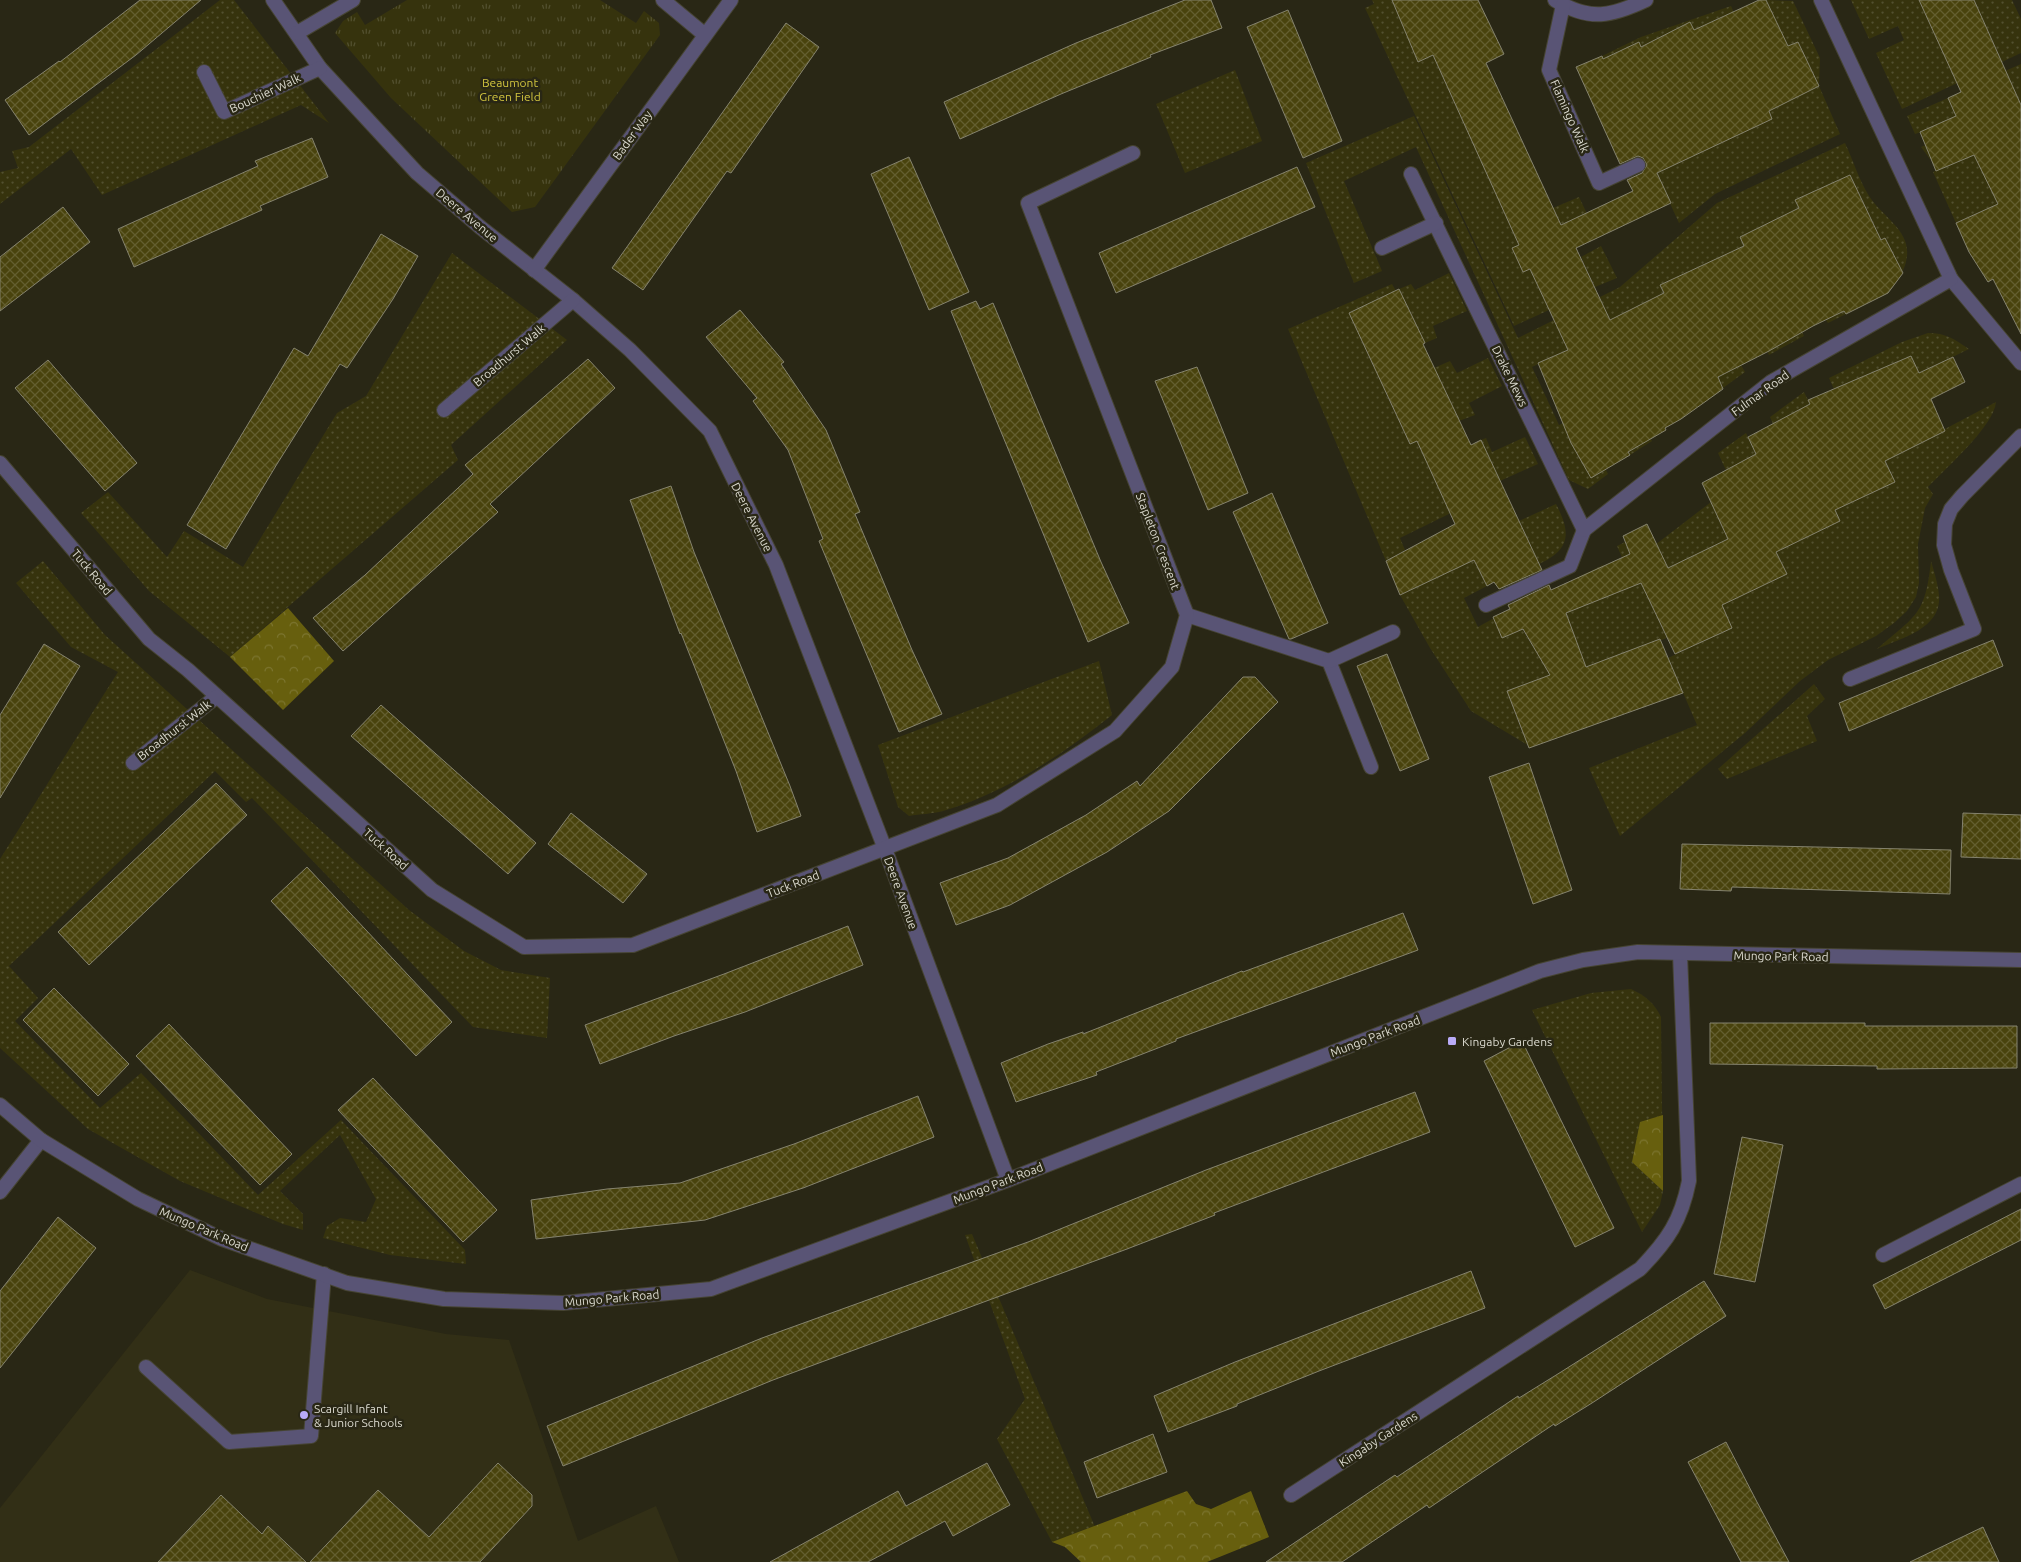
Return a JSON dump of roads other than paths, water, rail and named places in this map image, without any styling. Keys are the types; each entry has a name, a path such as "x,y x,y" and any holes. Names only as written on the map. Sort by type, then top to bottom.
{"street":[{"name":"Deere Avenue","path":"273,0 320,68 417,173 573,300 630,350 710,432 776,565 1008,1180"},
{"path":"297,33 353,0"},
{"path":"663,0 706,35"},
{"name":"Bader Way","path":"534,270 731,0"},
{"path":"1559,2 1581,13 1601,15 1620,12 1646,0"},
{"path":"1821,0 1951,279 2021,363"},
{"name":"Flamingo Walk","path":"1559,2 1550,70 1599,183 1638,165"},
{"name":"Bouchier Walk","path":"204,72 224,112 320,68"},
{"name":"Stapleton Crescent","path":"1133,153 1028,204 1186,615"},
{"name":"Drake Mews","path":"1411,174 1584,530"},
{"path":"1382,248 1436,223"},
{"name":"Fulmar Road","path":"1584,530 1771,382 1951,279"},
{"name":"Broadhurst Walk","path":"444,410 573,300"},
{"path":"1850,679 1974,629 1951,570 1944,545 1945,524 1951,509 1962,496 2021,436"},
{"name":"Tuck Road","path":"0,463 149,639 188,670 432,890 524,947 632,945 884,849"},
{"path":"1486,605 1570,566 1584,530"},
{"path":"884,849 997,804 1115,731 1172,667 1186,615 1329,661 1393,632"},
{"path":"1329,661 1371,767"},
{"name":"Broadhurst Walk","path":"132,763 216,697"},
{"name":"Mungo Park Road","path":"0,1105 41,1140 138,1199 222,1239 347,1282 444,1298 563,1303 711,1289 1008,1180 1540,971 1583,960 1638,952 2021,960"},
{"name":"Kingaby Gardens","path":"1291,1495 1640,1269 1658,1251 1673,1230 1684,1206 1689,1181 1680,954"},
{"path":"0,1192 41,1140"},
{"path":"1883,1255 2021,1184"},
{"path":"146,1367 229,1442 311,1436 324,1274"}],"place":[{"name":"Kingaby Gardens","path":"1452,1041"},
{"name":"Scargill Infant & Junior Schools","path":"304,1415"}],"park label":[{"name":"Beaumont Green Field","path":"510,89"}]}
